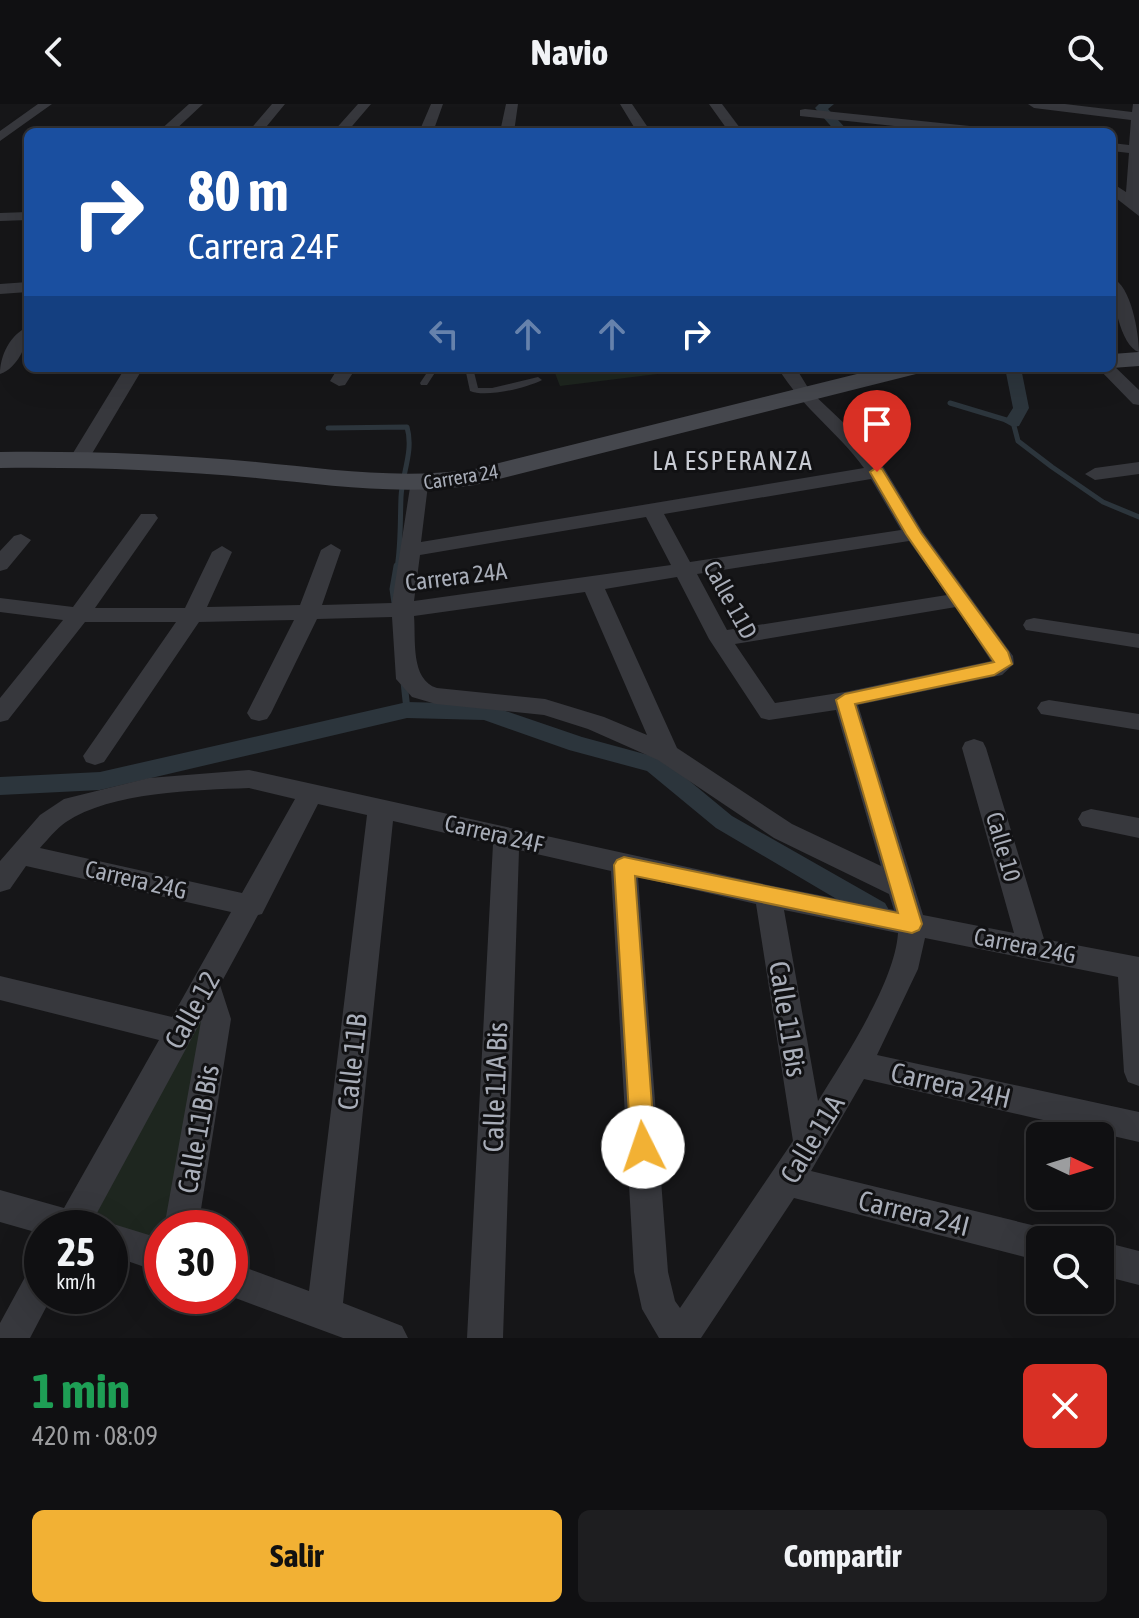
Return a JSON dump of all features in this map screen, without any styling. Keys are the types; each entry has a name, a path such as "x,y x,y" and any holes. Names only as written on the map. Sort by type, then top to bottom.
{"street":[{"path":"0,137 46,104"},
{"path":"170,128 197,104"},
{"path":"258,128 279,104"},
{"path":"344,128 365,104"},
{"path":"428,128 437,104"},
{"path":"508,128 512,104"},
{"path":"626,104 641,128"},
{"path":"715,104 733,128"},
{"path":"1034,104 1138,117"},
{"path":"1136,208 1139,104"},
{"path":"807,110 959,128"},
{"path":"807,110 818,128"},
{"path":"1116,147 1138,150"},
{"path":"1116,185 1136,187"},
{"path":"1116,189 1136,208"},
{"path":"0,217 24,216"},
{"path":"0,289 24,287"},
{"path":"1116,287 1130,302 1139,347"},
{"path":"0,369 24,337"},
{"path":"1116,361 1139,359"},
{"path":"80,458 132,372"},
{"path":"789,372 803,394 859,448 877,472 914,534 1002,656 1003,664 994,669 845,700 912,924"},
{"name":"Carrera 24","path":"0,460 80,458 164,462 404,484 475,477 891,372"},
{"path":"1111,372 1139,400"},
{"path":"1095,474 1139,468"},
{"path":"409,550 877,472"},
{"path":"404,484 409,550 402,610 408,679 420,691 436,696 545,707 596,723 667,754 783,831 901,887"},
{"name":"Calle 11D","path":"652,509 720,639 769,712 845,700"},
{"path":"0,714 79,615 148,518"},
{"name":"Carrera 24A","path":"0,605 79,615 192,616 402,610 914,534"},
{"path":"0,564 21,540"},
{"path":"259,713 308,614 331,550"},
{"path":"95,756 192,616 222,552"},
{"path":"592,584 667,754"},
{"path":"720,639 963,599"},
{"path":"1034,625 1139,641"},
{"path":"1049,708 1139,722"},
{"name":"Calle 10","path":"974,748 1032,947"},
{"name":"Carrera 24F","path":"20,854 55,816 76,804 217,779 249,779 624,865 912,924"},
{"name":"Calle 12","path":"82,1210 312,792"},
{"name":"Calle 11B","path":"324,1314 381,809"},
{"path":"1091,819 1139,828"},
{"name":"Calle 11A Bis","path":"485,1338 506,836"},
{"path":"0,881 20,854"},
{"name":"Carrera 24G","path":"20,854 252,906"},
{"name":"Calle 11A","path":"624,865 651,1272 659,1309 680,1338 787,1181 857,1064 904,969 912,924"},
{"name":"Calle 11 Bis","path":"768,896 809,1142"},
{"name":"Carrera 24G","path":"912,924 1136,968"},
{"path":"1136,968 1139,1072"},
{"name":"Calle 11B Bis","path":"184,1210 216,1019 205,983"},
{"path":"0,988 180,1032"},
{"name":"Carrera 24H","path":"857,1064 1139,1127"},
{"name":"Carrera 24I","path":"787,1181 1026,1241"},
{"path":"0,1206 24,1213"},
{"path":"1114,1262 1139,1268"},
{"path":"248,1286 390,1338"},
{"path":"11,1338 24,1314"}],"lane":[{"path":"424,383 431,372"},
{"path":"470,372 474,391 492,391 538,380"}],"shaded area":[{"path":"555,372 674,372 560,386"},
{"path":"205,983 183,1210 144,1210 144,1246 128,1238 128,1210 85,1210"}],"waterway":[{"path":"828,104 821,108 839,128"},
{"path":"1013,422 1021,408 1014,372"},
{"path":"950,403 1013,422 1018,441 1052,467 1103,502 1139,517"},
{"path":"328,428 407,427 409,445 402,488 397,568"},
{"path":"395,603 393,589 397,566"},
{"path":"404,682 407,710"},
{"path":"0,786 100,781 407,710 485,712 577,744 655,765 724,822 876,910"}],"district":[{"name":"LA ESPERANZA","path":"733,461"}],"route":[{"path":"643,1147 624,865 912,924 845,700 994,669 1003,664 1002,656 914,534 877,472"}]}
